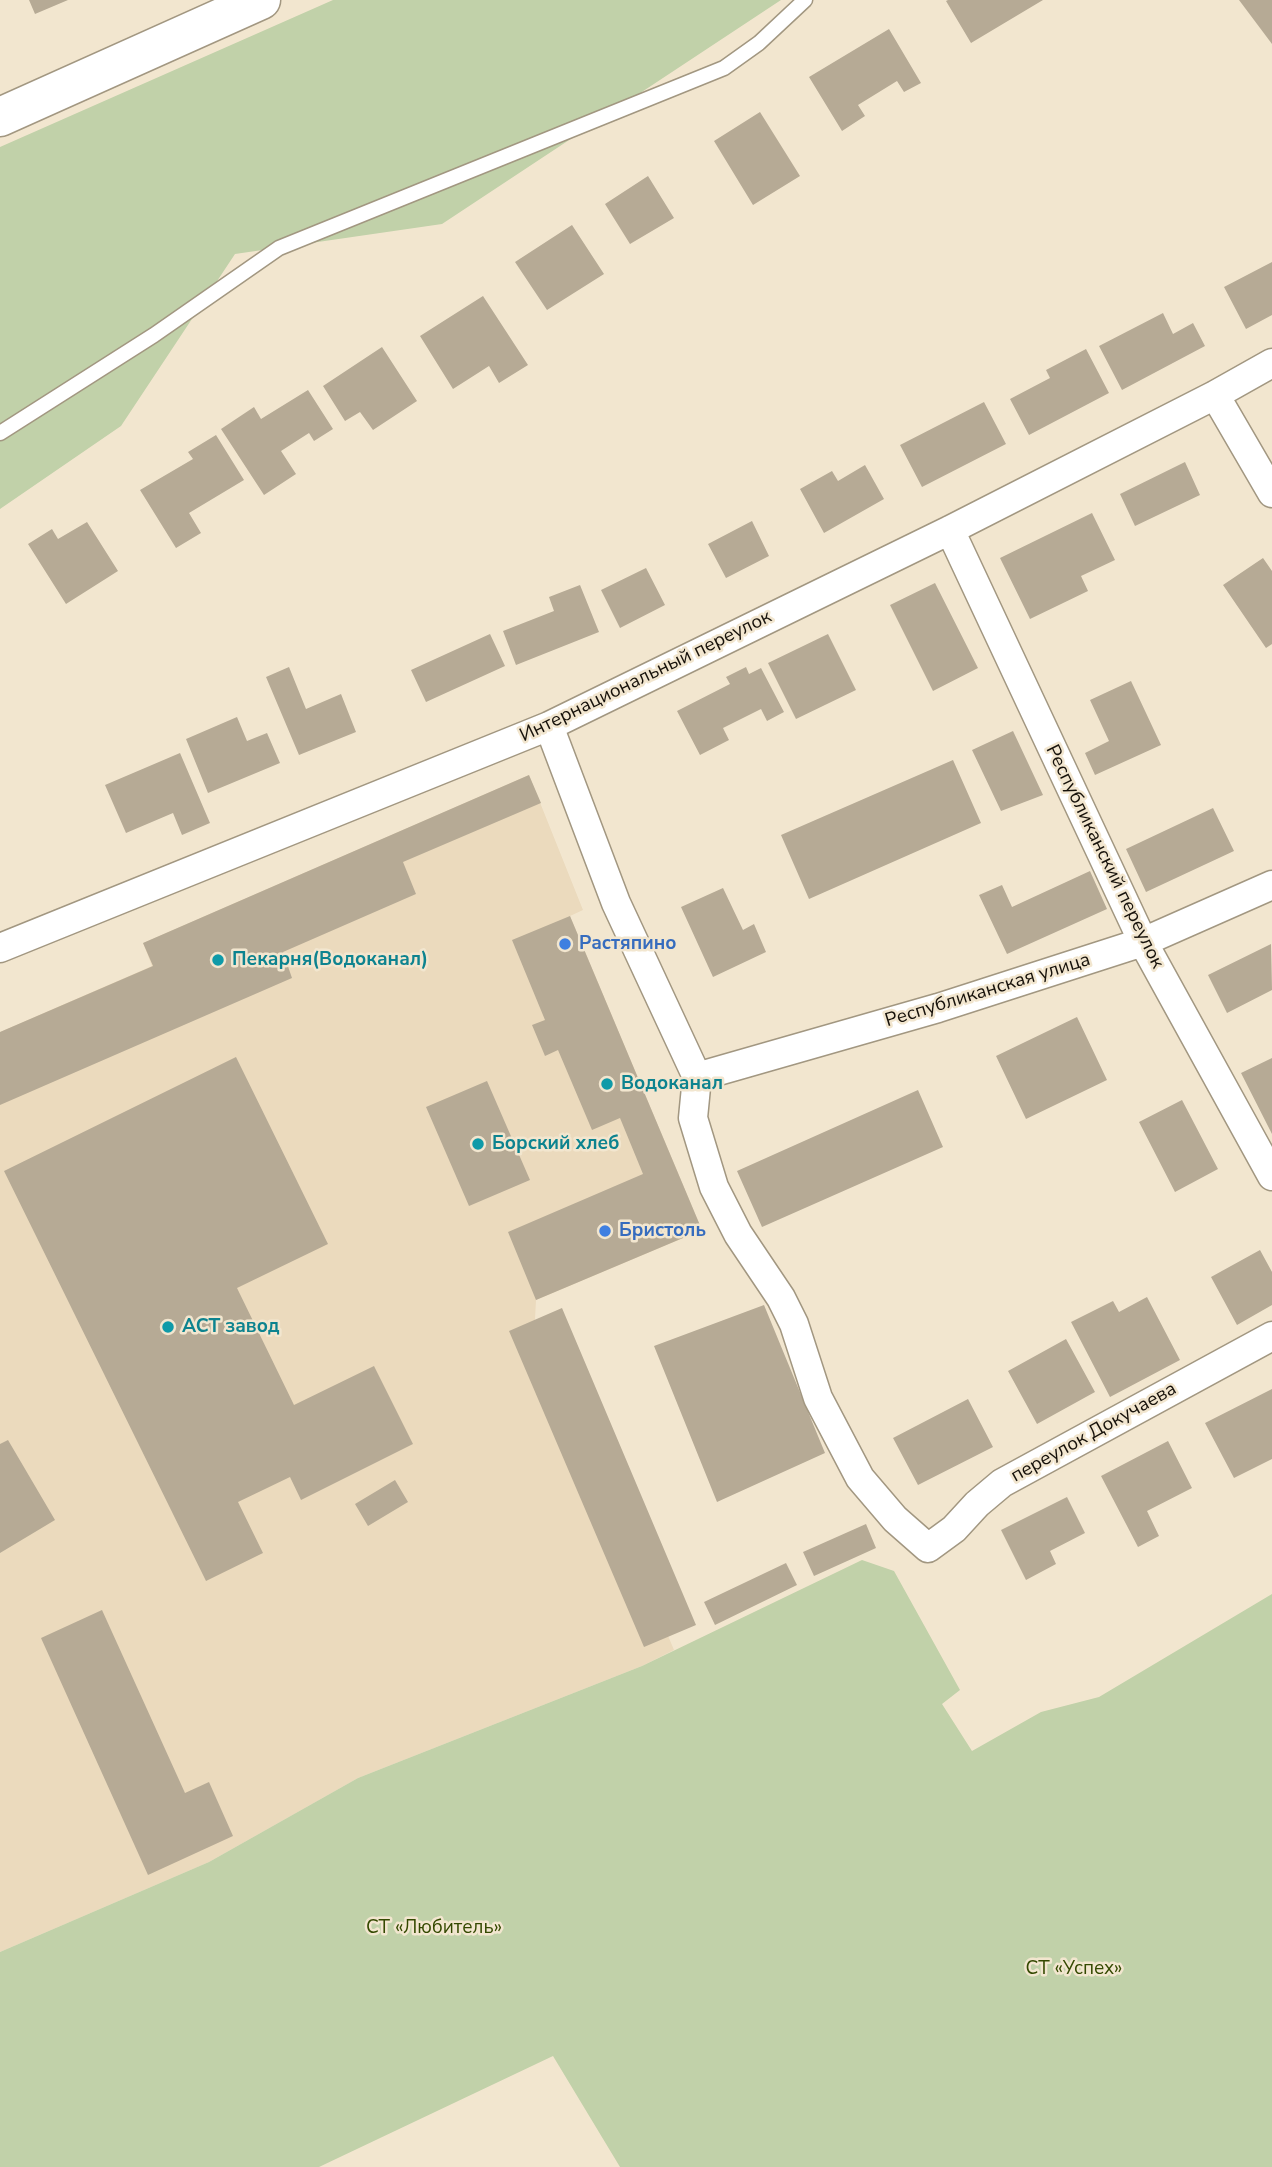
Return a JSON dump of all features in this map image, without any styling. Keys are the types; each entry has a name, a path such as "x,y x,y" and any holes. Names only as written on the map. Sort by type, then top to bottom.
{"main road":[{"path":"0,117 261,0"}],"street":[{"name":"Интернациональный переулок","path":"0,948 549,726 950,530 1215,395 1272,362"},
{"path":"1215,395 1272,493"},
{"name":"Республиканский переулок","path":"950,530 1143,942 1272,1176"},
{"path":"549,726 616,903 697,1077"},
{"name":"Республиканская улица","path":"697,1077 938,1009 1143,942 1272,886"},
{"name":"переулок Докучаева","path":"697,1077 693,1118 714,1187 738,1234 781,1298 794,1324 818,1398 860,1478 895,1519 928,1548 954,1529 977,1504 1002,1483 1272,1336"}],"lane":[{"path":"0,433 154,335 279,248 724,68 760,43 805,0"}],"shaded area":[{"path":"529,775 583,910 570,916 702,1230 536,1300 535,1319 674,1650 642,1666 358,1778 209,1862 0,1952 0,1032 152,966 143,943"}],"green space":[{"path":"333,0 781,0 442,224 235,254 121,426 0,509 0,147"},
{"path":"862,1560 894,1571 960,1690 942,1704 972,1751 1041,1712 1099,1697 1272,1594 1272,2167 620,2167 553,2056 319,2167 0,2167 0,1952 209,1862 358,1778 642,1666"}],"building":[{"path":"29,0 68,0 35,14"},
{"path":"1043,0 971,43 946,1"},
{"path":"1239,0 1272,0 1272,44"},
{"path":"889,29 921,83 904,92 897,81 858,105 865,116 842,131 809,77"},
{"path":"760,112 800,176 753,205 714,141"},
{"path":"648,176 674,218 630,244 605,204"},
{"path":"572,225 604,274 547,310 515,262"},
{"path":"1272,262 1272,315 1246,329 1224,287"},
{"path":"483,296 528,365 499,383 489,366 453,389 420,336"},
{"path":"1163,313 1173,334 1193,323 1205,346 1122,390 1099,346"},
{"path":"382,347 417,401 373,430 360,412 345,421 323,386"},
{"path":"1086,349 1109,393 1029,435 1010,399 1050,378 1046,370"},
{"path":"308,390 333,429 314,441 309,433 281,451 296,474 264,495 221,429 254,407 261,419"},
{"path":"984,402 1006,444 922,487 900,445"},
{"path":"216,435 244,480 189,513 201,533 176,548 140,490 193,459 188,452"},
{"path":"1185,462 1200,495 1135,526 1120,494"},
{"path":"865,465 884,499 824,533 800,489 832,471 838,481"},
{"path":"1092,513 1115,560 1081,576 1088,591 1030,619 1000,558"},
{"path":"752,521 769,556 726,578 708,544"},
{"path":"87,522 118,571 66,604 28,544 52,529 58,539"},
{"path":"1263,558 1272,571 1272,644 1266,648 1223,585"},
{"path":"646,568 665,605 620,628 601,590"},
{"path":"935,583 978,668 933,691 890,605"},
{"path":"580,585 599,632 516,665 503,631 554,611 549,597"},
{"path":"490,634 505,666 426,702 411,670"},
{"path":"828,634 856,690 796,719 768,663"},
{"path":"289,667 306,709 341,694 356,732 299,755 266,677"},
{"path":"746,667 749,674 761,668 784,712 767,721 761,709 723,728 729,740 700,755 677,711 730,684 726,677"},
{"path":"1131,681 1161,745 1095,775 1085,753 1109,741 1090,700"},
{"path":"237,717 247,741 267,733 280,763 208,793 186,739"},
{"path":"1013,731 1043,795 1001,811 972,750"},
{"path":"180,753 210,823 182,835 173,813 126,833 105,785"},
{"path":"953,760 981,823 809,899 781,835"},
{"path":"529,775 541,803 403,862 416,894 283,952 292,978 0,1105 0,1032 153,966 143,943"},
{"path":"1213,808 1234,851 1146,892 1126,849"},
{"path":"1090,871 1107,909 1007,954 979,895 1002,885 1012,907"},
{"path":"723,888 743,930 754,924 766,952 713,977 681,907"},
{"path":"570,916 702,1230 536,1300 508,1232 643,1174 620,1118 592,1130 558,1050 545,1056 532,1025 545,1020 512,940"},
{"path":"1271,944 1272,990 1227,1013 1208,975"},
{"path":"1077,1017 1107,1080 1026,1119 996,1056"},
{"name":"АСТ завод","path":"236,1057 328,1244 237,1288 294,1405 374,1366 413,1444 301,1500 290,1477 238,1502 263,1553 206,1581 4,1171"},
{"path":"1272,1058 1272,1134 1241,1073"},
{"name":"Борский хлеб","path":"487,1081 530,1180 469,1206 426,1107"},
{"path":"918,1090 943,1147 762,1227 737,1171"},
{"path":"1182,1100 1218,1169 1175,1192 1139,1122"},
{"path":"1260,1250 1272,1272 1272,1305 1237,1325 1211,1277"},
{"path":"1147,1297 1180,1360 1110,1397 1071,1322 1113,1301 1119,1312"},
{"path":"764,1305 825,1453 717,1502 654,1346"},
{"path":"562,1308 696,1625 644,1647 509,1331"},
{"path":"1066,1339 1095,1392 1037,1424 1008,1371"},
{"path":"1272,1389 1272,1459 1234,1478 1205,1423"},
{"path":"968,1399 993,1447 918,1485 893,1438"},
{"path":"8,1440 55,1520 0,1553 0,1444"},
{"path":"1168,1441 1192,1488 1147,1511 1159,1536 1138,1547 1101,1476"},
{"path":"395,1480 408,1502 368,1526 355,1504"},
{"path":"1067,1497 1085,1533 1050,1551 1056,1564 1026,1580 1001,1530"},
{"path":"866,1524 876,1548 814,1576 803,1552"},
{"path":"786,1563 797,1585 715,1625 704,1602"},
{"path":"102,1610 185,1793 209,1782 233,1836 148,1875 41,1638"}],"place":[{"name":"Растяпино","path":"565,944"},
{"name":"Пекарня(Водоканал)","path":"218,960"},
{"name":"Водоканал","path":"607,1084"},
{"name":"Борский хлеб","path":"478,1144"},
{"name":"Бристоль","path":"605,1231"},
{"name":"АСТ завод","path":"168,1327"}],"park label":[{"name":"СТ «Любитель»","path":"434,1928"},
{"name":"СТ «Успех»","path":"1074,1969"}]}
